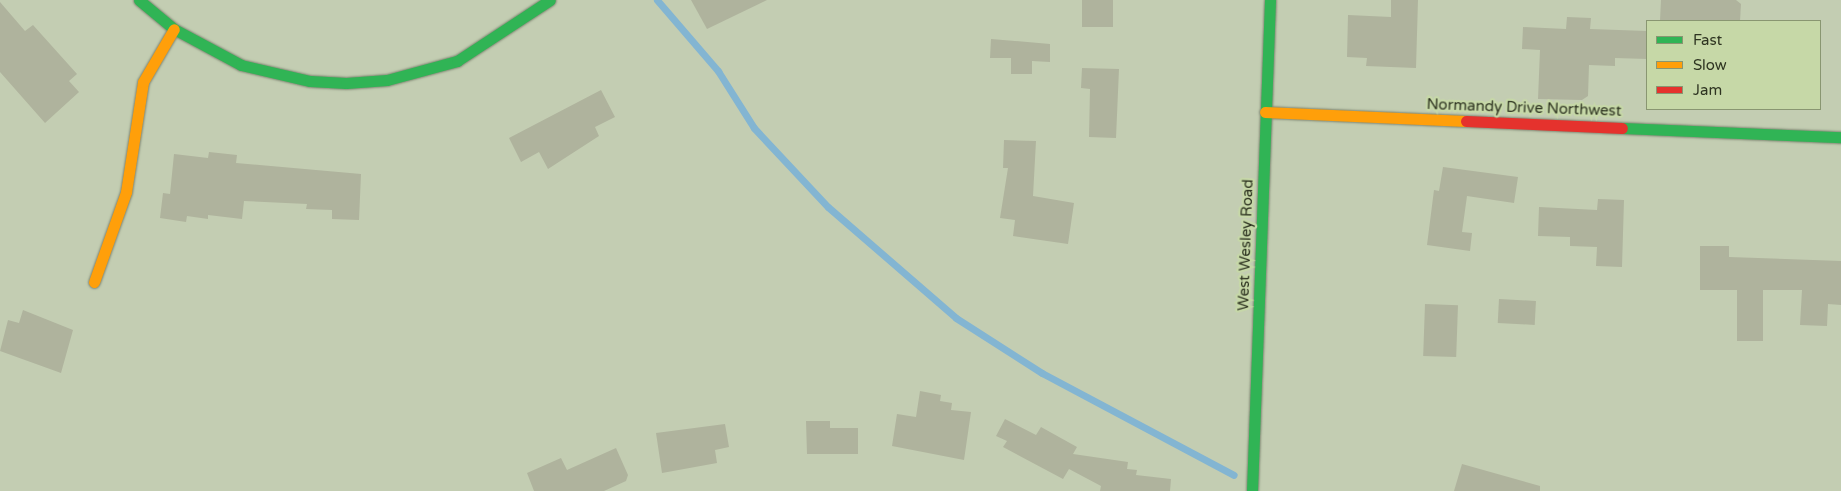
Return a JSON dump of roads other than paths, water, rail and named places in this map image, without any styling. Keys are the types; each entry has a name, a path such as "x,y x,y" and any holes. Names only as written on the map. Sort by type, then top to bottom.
{"street":[{"path":"139,0 174,30 204,48 276,75 346,83 387,80 457,61 550,0"},
{"name":"West Wesley Road","path":"1252,491 1270,0"},
{"path":"94,282 126,192 143,82 156,53 174,30"},
{"name":"Normandy Drive Northwest","path":"1265,112 1841,137"}],"waterway":[{"path":"657,0 718,71 754,128 828,207 956,318 1042,373 1234,475"}]}
